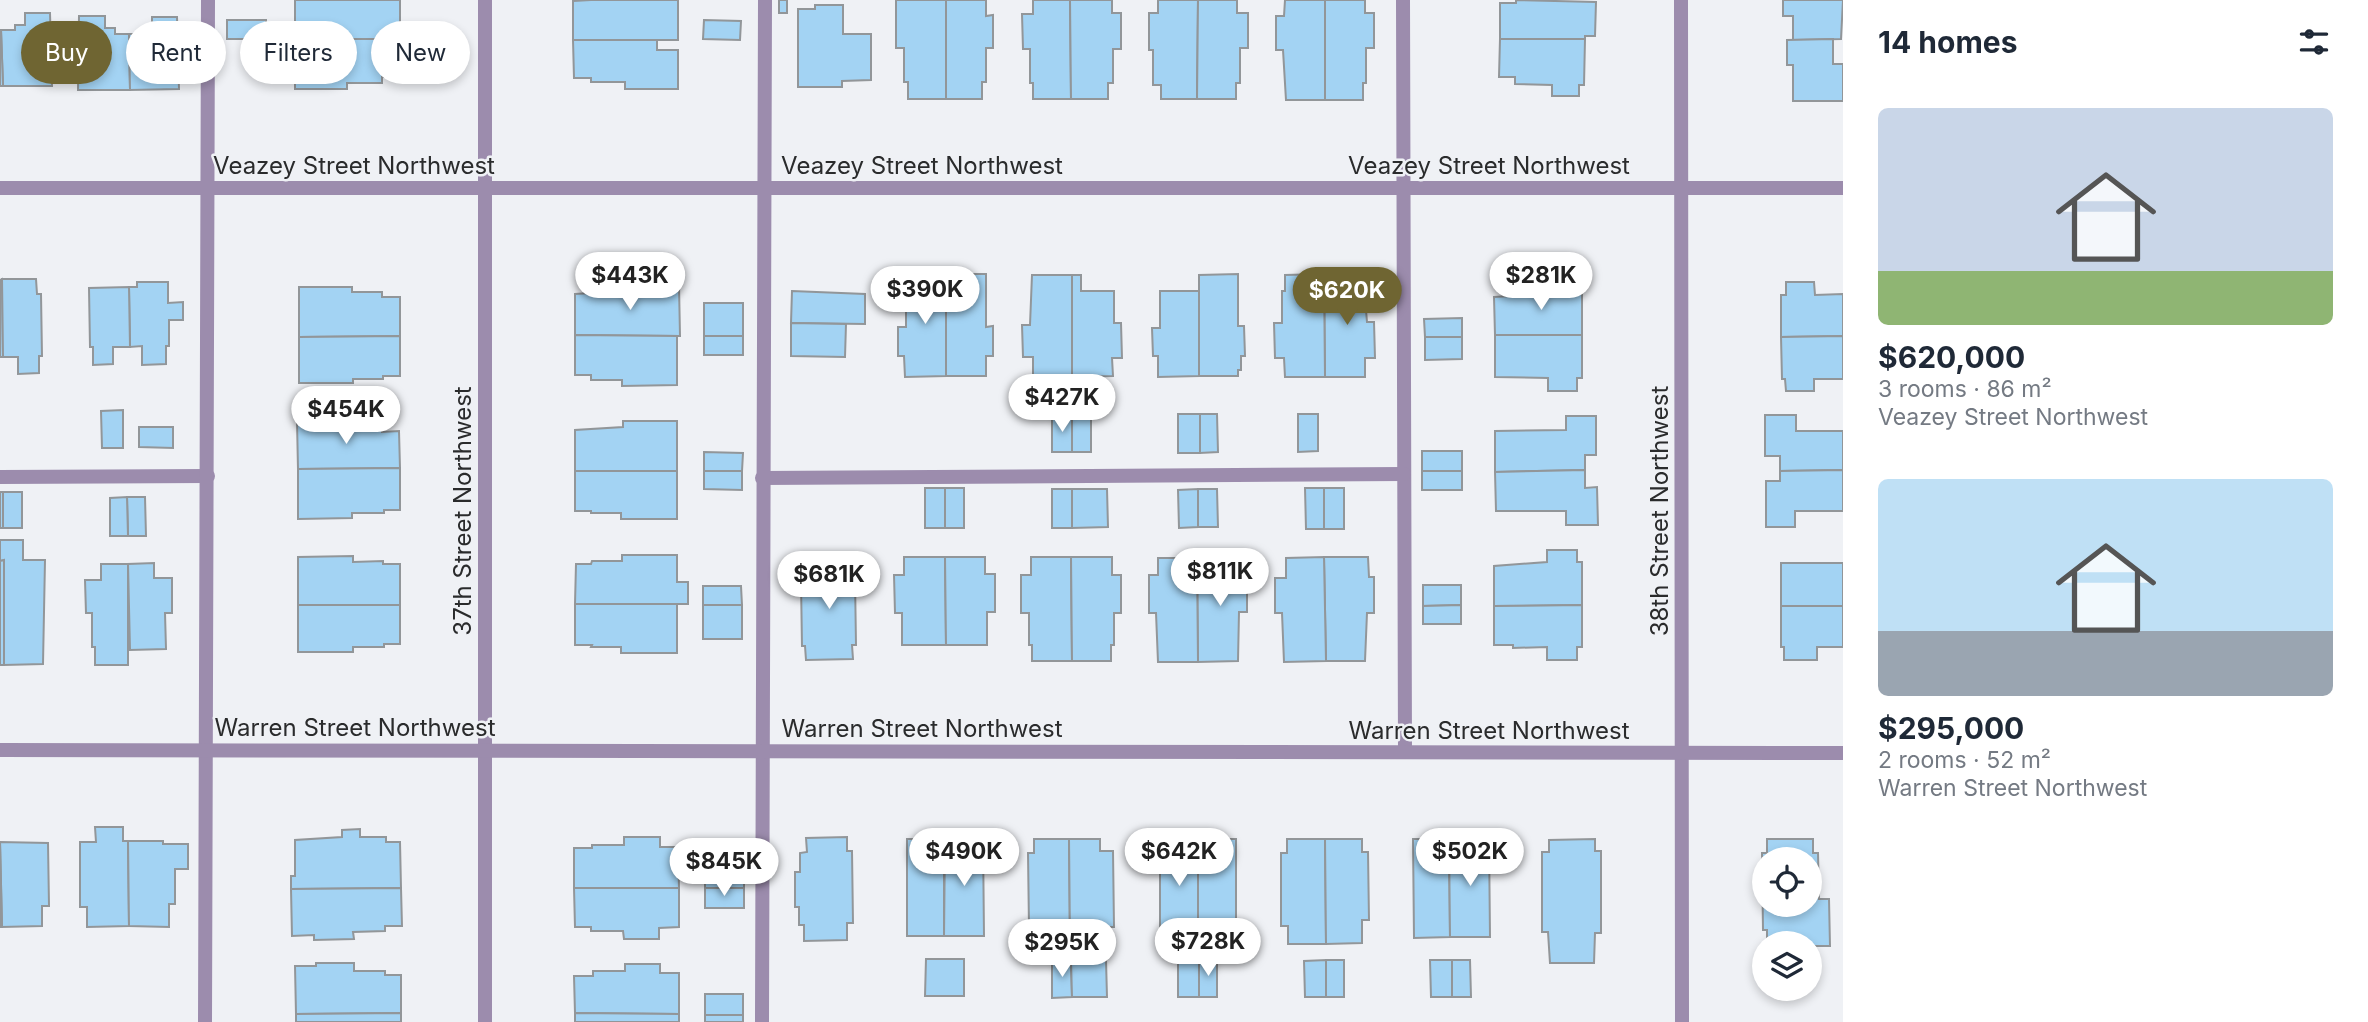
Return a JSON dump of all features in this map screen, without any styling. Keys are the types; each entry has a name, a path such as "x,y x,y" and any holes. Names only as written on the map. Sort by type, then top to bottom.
{"street":[{"path":"205,1022 208,0"},
{"name":"37th Street Northwest","path":"485,0 485,1022"},
{"path":"762,1022 765,0"},
{"path":"1403,0 1405,752"},
{"name":"38th Street Northwest","path":"1681,0 1682,1022"},
{"name":"Veazey Street Northwest","path":"0,188 1843,188"},
{"path":"762,478 1404,474"},
{"path":"0,477 208,476"},
{"name":"Warren Street Northwest","path":"0,750 1843,753"}],"building":[{"path":"295,0 400,0 400,21 371,21 371,39 357,39 357,21 295,21"},
{"path":"678,0 678,40 573,40 573,1"},
{"path":"779,0 787,0 787,13 779,13"},
{"path":"896,0 946,0 946,99 908,99 908,82 904,82 904,48 896,48"},
{"path":"946,0 986,0 986,16 993,15 993,48 986,48 986,82 982,82 982,99 946,99"},
{"path":"1033,0 1070,0 1071,99 1033,99 1030,49 1023,49 1022,14 1033,14"},
{"path":"1070,0 1112,0 1112,13 1121,13 1121,49 1113,49 1113,83 1108,83 1108,99 1071,99"},
{"path":"1158,0 1198,0 1197,99 1161,99 1161,85 1153,85 1149,13 1158,13"},
{"path":"1198,0 1237,0 1237,13 1248,13 1248,48 1240,48 1240,83 1236,83 1236,99 1197,99"},
{"path":"1285,0 1325,0 1325,100 1286,100 1283,50 1276,50 1276,16 1284,16"},
{"path":"1325,0 1365,0 1365,13 1374,13 1374,48 1366,48 1363,100 1325,100"},
{"path":"1516,0 1596,2 1595,36 1585,36 1585,39 1500,39 1500,3 1516,3"},
{"path":"1783,0 1843,0 1841,39 1793,40 1793,16 1783,16"},
{"path":"815,5 843,5 843,34 871,34 871,80 842,81 842,87 798,87 798,9 815,9"},
{"path":"25,13 50,13 50,21 25,21"},
{"path":"79,16 105,16 105,21 79,21"},
{"path":"152,17 177,17 177,21 152,21"},
{"path":"227,20 266,20 240,21 240,39 227,39"},
{"path":"704,20 741,21 740,40 703,39"},
{"path":"15,25 21,25 21,84 52,86 3,86 1,30 15,30"},
{"path":"112,28 115,28 115,34 126,34 126,84 130,84 130,90 78,90 78,84 112,84"},
{"path":"1,30 3,86 0,86"},
{"path":"357,39 371,39 371,83 357,83"},
{"path":"1500,39 1585,39 1584,85 1579,85 1579,96 1552,96 1552,85 1515,84 1515,77 1499,77"},
{"path":"1833,39 1833,64 1843,64 1843,101 1793,101 1793,65 1787,65 1787,40"},
{"path":"573,40 657,40 657,50 678,50 678,89 625,89 625,82 591,82 591,78 574,78"},
{"path":"130,84 179,84 179,89 130,90"},
{"path":"295,84 347,84 347,89 295,89"},
{"path":"906,274 946,274 946,376 905,377 904,356 898,356 898,327 906,327"},
{"path":"946,274 986,274 986,327 993,326 993,356 986,356 986,376 946,376"},
{"path":"1238,274 1238,326 1244,326 1245,356 1241,356 1241,370 1238,370 1238,376 1199,376 1199,275"},
{"path":"1324,274 1363,274 1367,322 1374,322 1375,358 1365,358 1365,377 1325,377"},
{"path":"1324,274 1325,377 1285,377 1284,358 1275,358 1274,323 1282,323 1285,275"},
{"path":"1032,275 1072,275 1072,377 1033,377 1033,357 1023,357 1022,325 1030,325"},
{"path":"1072,275 1081,275 1081,291 1114,291 1114,323 1121,323 1122,358 1112,358 1113,376 1072,377"},
{"path":"2,279 3,357 0,357 0,280"},
{"path":"2,279 36,279 37,294 41,294 42,356 39,356 39,373 18,374 18,357 3,357"},
{"path":"137,282 168,282 168,303 183,302 183,320 169,320 166,364 142,365 142,346 130,347 129,287 137,287"},
{"path":"1545,282 1577,282 1578,294 1582,294 1582,335 1495,335 1494,297 1546,294"},
{"path":"1786,282 1814,282 1815,295 1843,294 1843,336 1781,337 1781,295 1786,295"},
{"path":"679,285 680,336 575,335 575,294 626,291 626,286"},
{"path":"129,287 130,347 113,347 113,364 93,365 89,288"},
{"path":"299,287 352,287 352,292 382,292 382,297 400,297 400,336 299,337"},
{"path":"792,291 865,294 865,324 791,323"},
{"path":"1160,291 1199,291 1199,376 1158,377 1158,356 1153,356 1152,328 1160,328"},
{"path":"704,303 743,303 743,336 704,336"},
{"path":"1462,318 1462,337 1425,337 1424,319"},
{"path":"791,323 846,324 845,357 791,356"},
{"path":"575,335 677,336 677,385 622,386 622,380 591,380 591,375 575,375"},
{"path":"1495,335 1582,335 1582,378 1577,378 1577,391 1548,391 1548,378 1495,377"},
{"path":"400,336 400,376 353,379 353,383 299,383 299,337"},
{"path":"704,336 743,336 743,355 704,355"},
{"path":"1843,336 1843,379 1814,379 1814,391 1786,391 1785,379 1782,379 1781,337"},
{"path":"1425,337 1462,337 1462,359 1425,360"},
{"path":"123,410 123,448 102,448 101,411"},
{"path":"1178,414 1200,414 1200,453 1178,453"},
{"path":"1200,414 1217,414 1218,452 1200,453"},
{"path":"1298,414 1318,414 1318,451 1298,452"},
{"path":"1052,415 1072,415 1072,452 1052,452"},
{"path":"1072,415 1091,415 1091,452 1072,452"},
{"path":"1765,415 1796,415 1796,431 1843,431 1843,470 1780,471 1780,456 1765,456"},
{"path":"1566,416 1596,416 1596,455 1585,455 1585,470 1495,472 1495,431 1566,430"},
{"path":"352,420 352,427 382,427 382,432 399,431 400,468 298,469 297,421"},
{"path":"623,421 677,421 677,471 575,471 575,430 623,427"},
{"path":"139,427 173,427 173,448 139,447"},
{"path":"1422,451 1462,451 1462,471 1422,471"},
{"path":"704,452 743,453 742,471 704,471"},
{"path":"400,468 400,510 352,513 352,518 298,519 298,469"},
{"path":"1585,470 1585,488 1597,487 1598,525 1566,525 1566,511 1496,511 1495,472"},
{"path":"1843,470 1843,511 1795,511 1795,527 1766,527 1766,481 1780,481 1780,471"},
{"path":"575,471 677,471 677,519 621,519 621,513 575,511"},
{"path":"704,471 742,471 742,490 704,489"},
{"path":"1422,471 1462,471 1462,490 1422,490"},
{"path":"925,488 945,488 945,528 925,528"},
{"path":"945,488 964,488 964,528 945,528"},
{"path":"1305,488 1324,488 1324,529 1306,529"},
{"path":"1324,488 1344,488 1344,529 1324,529"},
{"path":"1052,489 1072,489 1072,528 1052,528"},
{"path":"1072,489 1107,489 1108,527 1072,528"},
{"path":"1198,489 1198,527 1179,528 1178,490"},
{"path":"1198,489 1217,489 1218,527 1198,527"},
{"path":"0,492 3,492 3,528 0,528"},
{"path":"3,492 22,492 22,528 3,528"},
{"path":"127,497 145,497 146,536 128,536"},
{"path":"127,497 128,536 110,536 110,498"},
{"path":"0,540 23,540 23,560 45,560 43,664 4,665 4,560 0,561"},
{"path":"1547,550 1577,550 1577,562 1582,562 1582,605 1494,606 1494,566 1547,562"},
{"path":"622,555 677,555 677,582 688,582 688,604 575,604 576,564 622,561"},
{"path":"353,556 353,562 383,561 383,564 400,564 400,605 298,605 298,557"},
{"path":"904,557 945,557 946,645 902,645 902,613 895,613 894,575 904,575"},
{"path":"945,557 985,557 985,574 995,574 995,612 987,612 987,645 946,645"},
{"path":"1031,557 1071,557 1072,661 1032,661 1029,613 1021,613 1021,575 1031,575"},
{"path":"1071,557 1112,557 1112,575 1121,575 1121,613 1114,613 1111,661 1072,661"},
{"path":"1238,557 1238,575 1247,575 1247,612 1239,612 1238,661 1198,662 1197,558"},
{"path":"1324,557 1368,557 1369,577 1374,577 1374,613 1367,613 1365,661 1326,661"},
{"path":"1324,557 1326,661 1284,662 1282,613 1275,613 1275,578 1286,578 1286,558"},
{"path":"1158,558 1197,558 1198,662 1158,662 1156,613 1149,613 1149,575 1158,575"},
{"path":"4,560 4,665 0,665 0,561"},
{"path":"850,561 850,578 855,578 856,645 852,645 853,659 806,660 805,646 802,646 801,582 807,581 806,562"},
{"path":"154,563 154,578 172,578 172,613 165,613 166,649 130,650 128,564"},
{"path":"1781,563 1843,563 1843,606 1781,606"},
{"path":"101,564 128,564 128,665 95,665 92,613 86,613 85,580 101,580"},
{"path":"1423,585 1461,585 1461,605 1423,606"},
{"path":"703,586 741,586 742,605 703,605"},
{"path":"575,604 677,604 677,653 621,653 621,647 575,645"},
{"path":"298,605 400,605 400,644 353,647 353,652 298,652"},
{"path":"703,605 742,605 742,639 703,639"},
{"path":"1461,605 1461,624 1423,624 1423,606"},
{"path":"1582,605 1582,647 1577,647 1577,660 1547,660 1547,647 1513,648 1513,645 1494,645 1494,606"},
{"path":"1781,606 1843,606 1843,647 1817,647 1817,660 1784,660 1784,647 1781,647"},
{"path":"95,827 123,827 123,841 128,841 129,926 87,927 87,907 80,907 80,842 96,842"},
{"path":"360,829 360,837 386,837 386,842 400,842 401,888 291,889 291,876 295,876 295,840 342,837 342,830"},
{"path":"624,837 660,837 660,847 678,847 679,888 574,888 574,848 624,845"},
{"path":"847,837 847,851 852,851 853,923 847,923 847,940 804,941 804,925 799,925 799,907 795,907 795,872 800,872 800,853 807,852 806,838"},
{"path":"907,839 944,839 944,936 907,936"},
{"path":"945,839 983,839 984,936 944,936"},
{"path":"1034,839 1069,839 1070,943 1035,943 1035,927 1029,927 1028,853 1034,853"},
{"path":"1069,839 1100,839 1100,851 1113,851 1114,927 1108,927 1109,943 1070,943"},
{"path":"1160,839 1198,839 1198,936 1160,936"},
{"path":"1198,839 1236,839 1236,936 1198,936"},
{"path":"1287,839 1325,839 1326,944 1288,944 1288,926 1281,926 1281,853 1287,853"},
{"path":"1325,839 1362,839 1362,852 1368,852 1369,920 1362,920 1362,943 1326,944"},
{"path":"1413,839 1449,839 1450,937 1414,938"},
{"path":"1449,839 1489,839 1490,937 1450,937"},
{"path":"1595,839 1595,851 1601,851 1601,933 1595,933 1594,963 1550,963 1548,932 1542,932 1542,852 1549,852 1549,840"},
{"path":"1767,839 1813,839 1813,847 1767,847"},
{"path":"128,841 188,844 188,869 175,869 175,904 169,904 169,927 129,926"},
{"path":"0,842 48,843 49,906 42,906 42,926 2,927"},
{"path":"0,842 2,927 0,927"},
{"path":"744,867 744,888 705,888 705,868"},
{"path":"401,888 402,926 385,926 385,931 353,932 354,939 314,940 314,935 292,936 291,889"},
{"path":"574,888 679,888 679,927 659,928 659,939 624,939 623,931 591,931 591,927 575,927"},
{"path":"705,888 744,888 744,908 705,908"},
{"path":"1822,899 1829,899 1830,946 1822,946 1822,931 1763,930 1763,917 1822,917"},
{"path":"926,959 964,959 964,996 925,996"},
{"path":"1052,960 1071,960 1072,997 1052,998"},
{"path":"1071,960 1106,960 1107,997 1072,997"},
{"path":"1178,960 1199,960 1199,997 1178,997"},
{"path":"1199,960 1217,960 1217,997 1199,997"},
{"path":"1326,960 1326,997 1305,997 1304,961"},
{"path":"1326,960 1344,960 1344,997 1326,997"},
{"path":"1430,960 1452,960 1452,997 1431,997"},
{"path":"1452,960 1470,960 1471,997 1452,997"},
{"path":"316,963 354,963 354,971 385,971 385,975 401,975 401,1013 296,1014 295,966 316,966"},
{"path":"625,964 660,964 660,973 679,973 679,1014 575,1013 574,976 593,976 593,971 625,971"},
{"path":"705,994 743,994 743,1015 705,1015"},
{"path":"401,1013 401,1022 296,1022 296,1014"},
{"path":"575,1013 679,1014 679,1022 575,1022"},
{"path":"705,1015 743,1015 743,1022 705,1022"}]}
